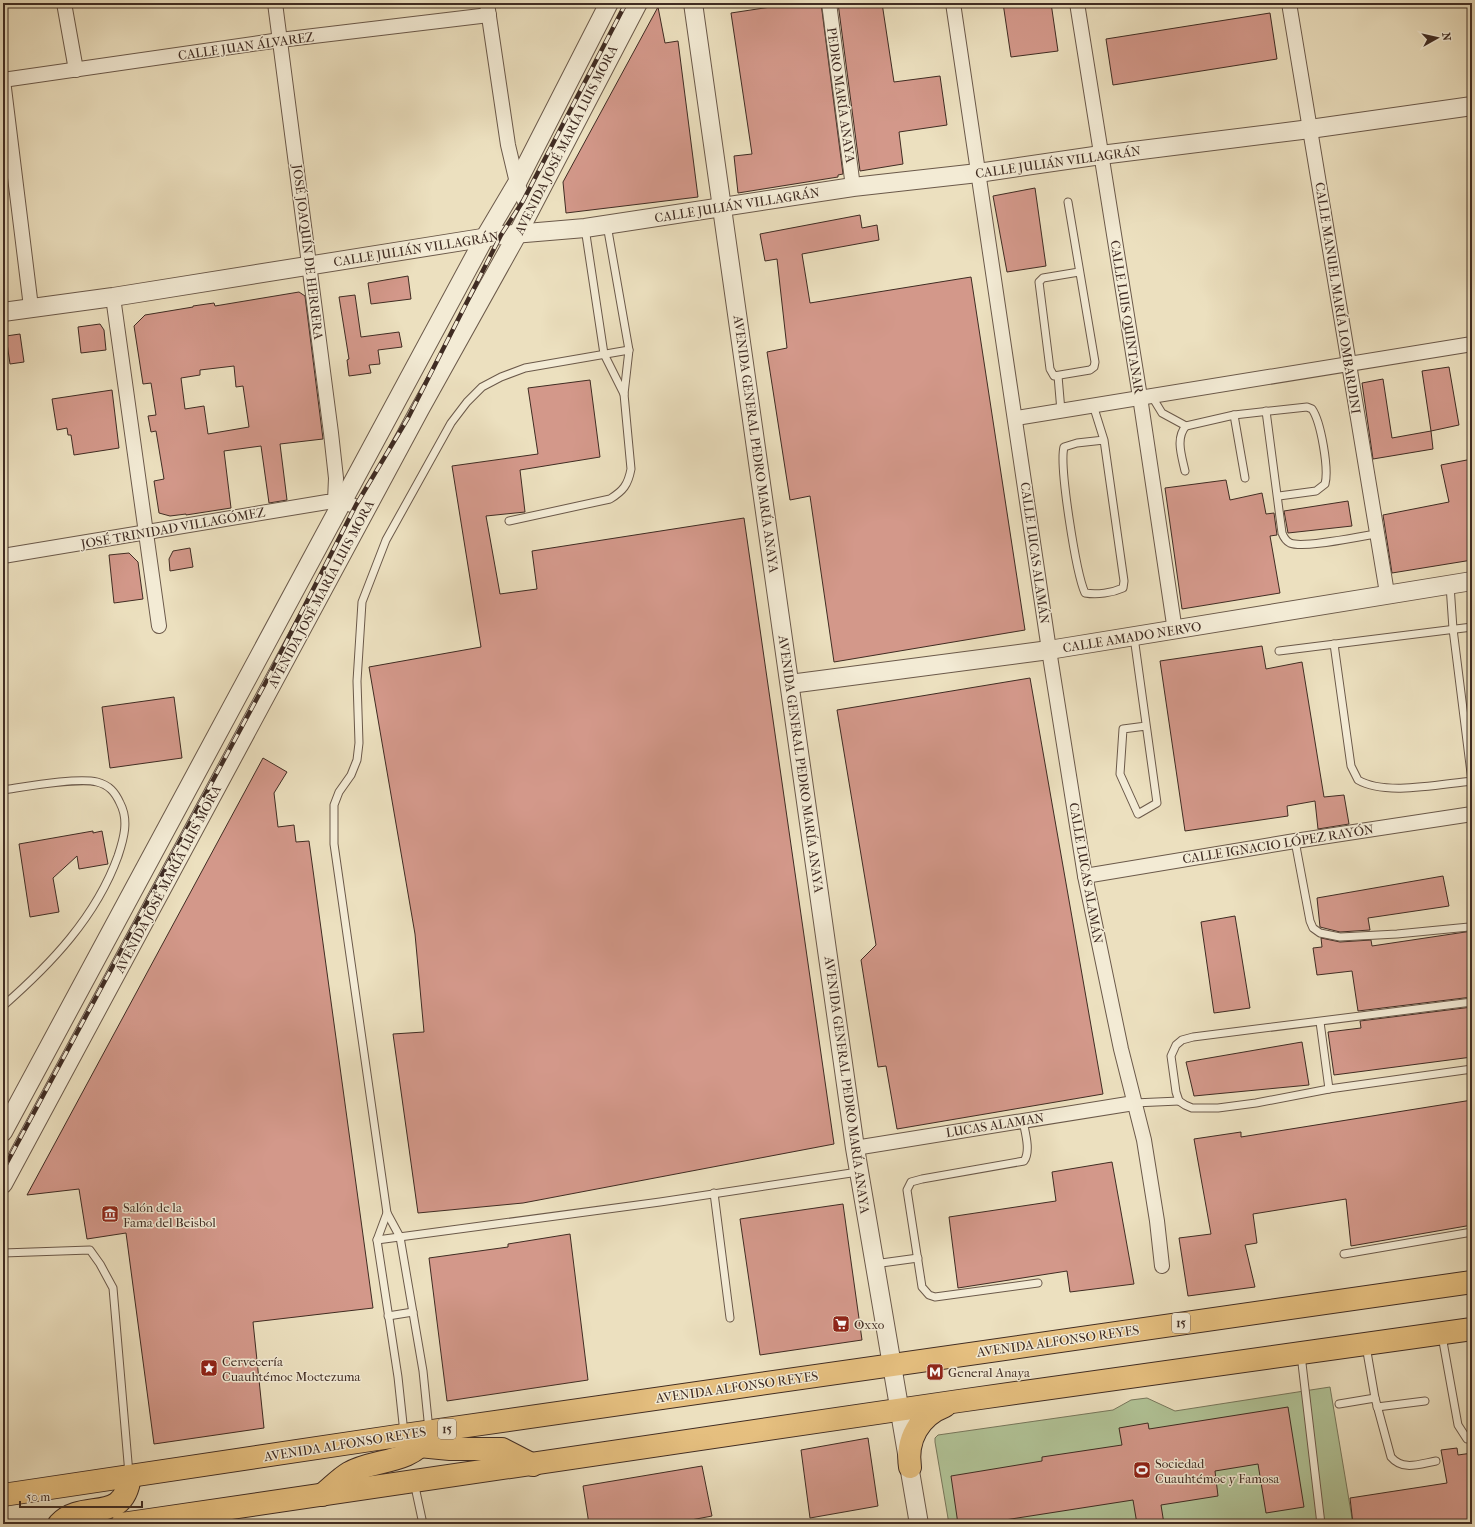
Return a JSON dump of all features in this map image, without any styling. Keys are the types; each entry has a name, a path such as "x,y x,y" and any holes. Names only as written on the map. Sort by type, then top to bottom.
{"highway":[{"name":"AVENIDA ALFONSO REYES","path":"3,1496 130,1476 417,1437 891,1364 1472,1282"},
{"path":"122,1524 533,1465 959,1401 1472,1329"},
{"path":"910,1467 909,1449 919,1424 939,1408 959,1401"},
{"path":"321,1495 349,1473 401,1457 417,1437 450,1449 502,1449 533,1465"},
{"path":"59,1524 72,1515 118,1504 125,1495 130,1476"}],"street":[{"path":"64,3 76,70"},
{"name":"JOSÉ JOAQUÍN DE HERRERA","path":"275,3 310,266 339,502"},
{"name":"AVENIDA JOSÉ MARÍA LUIS MORA","path":"3,1132 339,502 485,237 517,183 609,3"},
{"name":"AVENIDA JOSÉ MARÍA LUIS MORA","path":"3,1184 365,511 529,212 638,3"},
{"name":"AVENIDA GENERAL PEDRO MARÍA ANAYA","path":"693,3 855,1148 891,1364 901,1410 919,1524"},
{"name":"PEDRO MARÍA ANAYA","path":"829,3 854,187"},
{"name":"CALLE LUCAS ALAMÁN","path":"953,3 1016,418 1049,650 1085,876 1134,1103 1144,1140 1151,1180 1162,1266"},
{"name":"CALLE LUIS QUINTANAR","path":"1077,3 1101,155 1145,396 1175,631"},
{"name":"CALLE MANUEL MARÍA LOMBARDINI","path":"1289,3 1387,594"},
{"path":"488,9 508,144 517,183 529,212"},
{"name":"CALLE JUAN ÁLVAREZ","path":"3,80 488,9"},
{"path":"3,80 31,307"},
{"name":"CALLE JULIÁN VILLAGRÁN","path":"3,312 31,307 114,297 518,232 585,228 854,187 978,173 1101,155 1310,129 1472,106"},
{"path":"114,297 145,533 159,626"},
{"path":"1016,418 1472,344"},
{"path":"339,502 356,505 365,511"},
{"name":"JOSÉ TRINIDAD VILLAGÓMEZ","path":"3,556 339,502"},
{"name":"CALLE AMADO NERVO","path":"790,684 1049,650 1175,631 1387,594 1472,581"},
{"name":"CALLE IGNACIO LÓPEZ RAYÓN","path":"1085,876 1295,840 1472,814"},
{"name":"LUCAS ALAMAN","path":"855,1148 1134,1103"}],"lane":[{"path":"1068,202 1095,362 1094,367 1090,370 1058,376 1052,374 1050,369 1039,282 1043,278 1079,272"},
{"path":"509,521 610,499 622,492 629,481 631,470 624,394 628,350 607,225"},
{"path":"585,228 604,354 624,394"},
{"path":"417,1437 423,1371 400,1237 387,1213 334,844 334,805 339,792 351,775 357,760 359,742 357,673 362,602 386,540 451,423 467,402 482,388 501,377 525,368 628,350"},
{"path":"1058,376 1061,411"},
{"path":"1145,396 1162,413 1186,426"},
{"path":"1093,406 1104,440 1124,588 1117,591 1091,594 1085,593 1079,575 1063,475 1062,453 1064,447 1070,445 1104,440"},
{"path":"1185,472 1180,443 1182,430 1186,426 1234,415 1307,407 1312,409 1318,422 1326,472 1325,484 1322,488 1316,491 1279,496"},
{"path":"1266,411 1279,496 1282,533 1285,539 1290,543 1314,543 1377,534"},
{"path":"1234,415 1245,478"},
{"path":"1334,644 1353,773 1358,780 1376,788 1395,788 1472,781 1453,629 1450,584"},
{"path":"1279,651 1472,627"},
{"path":"1134,637 1157,804 1138,814 1120,774 1123,729 1146,726"},
{"path":"3,790 51,783 95,781 107,786 116,794 124,809 126,825 122,845 114,866 90,912 57,954 3,1006"},
{"path":"1295,840 1310,921 1313,928 1320,933 1330,936 1354,937 1469,926"},
{"path":"1179,1101 1176,1092 1171,1056 1173,1049 1182,1040 1208,1035 1472,1002"},
{"path":"1320,1022 1329,1089"},
{"path":"1134,1103 1179,1101 1192,1108 1218,1108 1256,1103 1329,1089 1472,1069"},
{"path":"1023,1120 1027,1151 1027,1157 1024,1161 911,1182 908,1186 908,1200 922,1287 932,1297 1038,1284"},
{"path":"377,1240 859,1172"},
{"path":"714,1193 730,1318"},
{"path":"387,1213 377,1240 398,1377 417,1437"},
{"path":"1344,1254 1472,1232"},
{"path":"3,1253 90,1250 100,1264 113,1288 130,1476"},
{"path":"874,1264 918,1258"},
{"path":"388,1316 413,1312"},
{"path":"1442,1334 1458,1425 1463,1435 1467,1439 1472,1438"},
{"path":"1366,1344 1375,1398 1391,1457 1396,1463 1410,1466 1436,1461"},
{"path":"1301,1353 1321,1524"},
{"path":"1339,1404 1375,1398"},
{"path":"1378,1407 1425,1401"},
{"path":"414,1482 423,1524"}],"green space":[{"name":"Sociedad Cuauhtémoc y Famosa","path":"1330,1387 1353,1524 949,1524 935,1442 935,1438 938,1435 1113,1410 1131,1400 1147,1398 1175,1411"}],"building":[{"path":"797,3 821,3 843,174 838,175 838,177 738,193 734,156 752,154 731,13"},
{"path":"838,3 882,3 894,82 940,76 947,125 899,132 903,164 860,171"},
{"path":"1003,3 1051,3 1058,51 1011,57"},
{"path":"658,7 665,43 678,41 698,197 566,213 563,182"},
{"path":"1270,13 1277,59 1113,85 1106,39"},
{"path":"1035,188 1046,266 1007,272 993,196"},
{"path":"860,215 862,228 877,225 879,240 802,254 810,303 971,277 1025,630 834,662 810,496 790,500 767,352 787,348 777,259 765,261 760,234"},
{"path":"408,276 411,299 371,304 368,283"},
{"path":"299,292 305,296 323,439 280,444 287,500 269,503 261,446 224,451 231,508 170,516 159,513 154,481 164,479 156,431 151,432 148,416 156,415 151,383 143,384 134,326 145,315 214,303 215,306","holes":["234,366 236,387 243,386 249,427 208,434 204,406 185,409 181,378 200,375 200,370"]},
{"path":"355,295 361,337 399,332 402,347 378,350 380,364 369,365 371,373 349,376 347,360 349,359 339,297"},
{"path":"100,324 104,330 106,350 81,353 78,327"},
{"path":"20,334 24,362 10,364 6,336"},
{"path":"1449,367 1459,425 1431,431 1422,371"},
{"path":"1383,379 1392,438 1431,431 1433,449 1373,459 1362,383"},
{"path":"590,380 600,457 520,470 525,512 486,516 500,594 537,589 532,551 744,518 834,1144 523,1203 418,1213 393,1034 424,1032 415,934 369,667 481,647 452,466 538,454 528,388"},
{"path":"112,390 119,448 74,455 71,435 68,435 67,428 57,430 52,399"},
{"path":"1472,459 1472,560 1392,573 1383,515 1449,502 1441,465"},
{"path":"1226,480 1230,500 1262,493 1266,514 1274,513 1277,535 1270,536 1280,593 1182,609 1165,488"},
{"path":"1348,501 1352,526 1288,533 1284,511"},
{"path":"190,548 193,567 170,571 169,559 173,551"},
{"path":"129,553 138,562 143,599 114,603 109,555"},
{"path":"1262,646 1266,669 1302,662 1324,797 1344,795 1349,824 1318,829 1315,801 1287,806 1288,816 1185,831 1160,661"},
{"path":"1030,678 1103,1094 897,1129 886,1066 878,1067 861,960 876,945 837,710"},
{"path":"174,697 182,758 110,768 102,707"},
{"path":"263,758 287,772 274,793 278,827 294,825 296,842 309,841 373,1308 253,1322 264,1428 154,1444 126,1233 87,1239 79,1189 27,1195"},
{"path":"93,831 93,833 102,831 108,864 79,869 77,856 53,878 59,912 30,917 19,844"},
{"path":"1443,876 1449,906 1368,918 1370,930 1340,932 1320,927 1317,898"},
{"path":"1235,916 1250,1008 1214,1013 1201,922"},
{"path":"1472,931 1472,997 1358,1011 1352,971 1317,975 1313,948 1322,947 1321,938 1340,942 1371,940 1372,946"},
{"path":"1472,1007 1472,1057 1334,1075 1328,1032 1361,1028 1360,1021"},
{"path":"1302,1042 1309,1085 1194,1096 1186,1062"},
{"path":"1472,1100 1472,1225 1351,1246 1346,1199 1253,1214 1257,1243 1245,1245 1255,1287 1188,1296 1179,1238 1211,1234 1194,1139 1241,1132 1241,1137"},
{"path":"1112,1162 1134,1284 1070,1292 1067,1271 958,1288 949,1217 1056,1201 1052,1172"},
{"path":"843,1204 862,1340 760,1355 740,1219"},
{"path":"570,1234 588,1380 447,1401 429,1258 508,1247 508,1244"},
{"name":"Sociedad Cuauhtémoc y Famosa","path":"1288,1407 1304,1507 1266,1513 1258,1464 1215,1471 1218,1496 1161,1505 1164,1524 1137,1524 1133,1500 979,1524 958,1524 951,1476 1042,1461 1042,1457 1122,1445 1119,1428 1148,1423 1149,1429"},
{"path":"868,1438 878,1506 810,1518 801,1450"},
{"path":"1457,1448 1458,1455 1472,1453 1472,1524 1353,1524 1350,1498 1447,1483 1441,1450"},
{"path":"702,1466 712,1516 670,1524 589,1524 583,1486"}],"railway":[{"path":"3,1170 268,678 356,505 408,418 501,235 523,201 626,3"}],"place":[{"name":"Salón de la Fama del Beisbol","path":"110,1214"},
{"name":"Oxxo","path":"841,1324"},
{"name":"Cervecería Cuauhtémoc Moctezuma","path":"209,1368"},
{"name":"General Anaya","path":"935,1372"},
{"name":"Sociedad Cuauhtémoc y Famosa","path":"1142,1470"}]}
